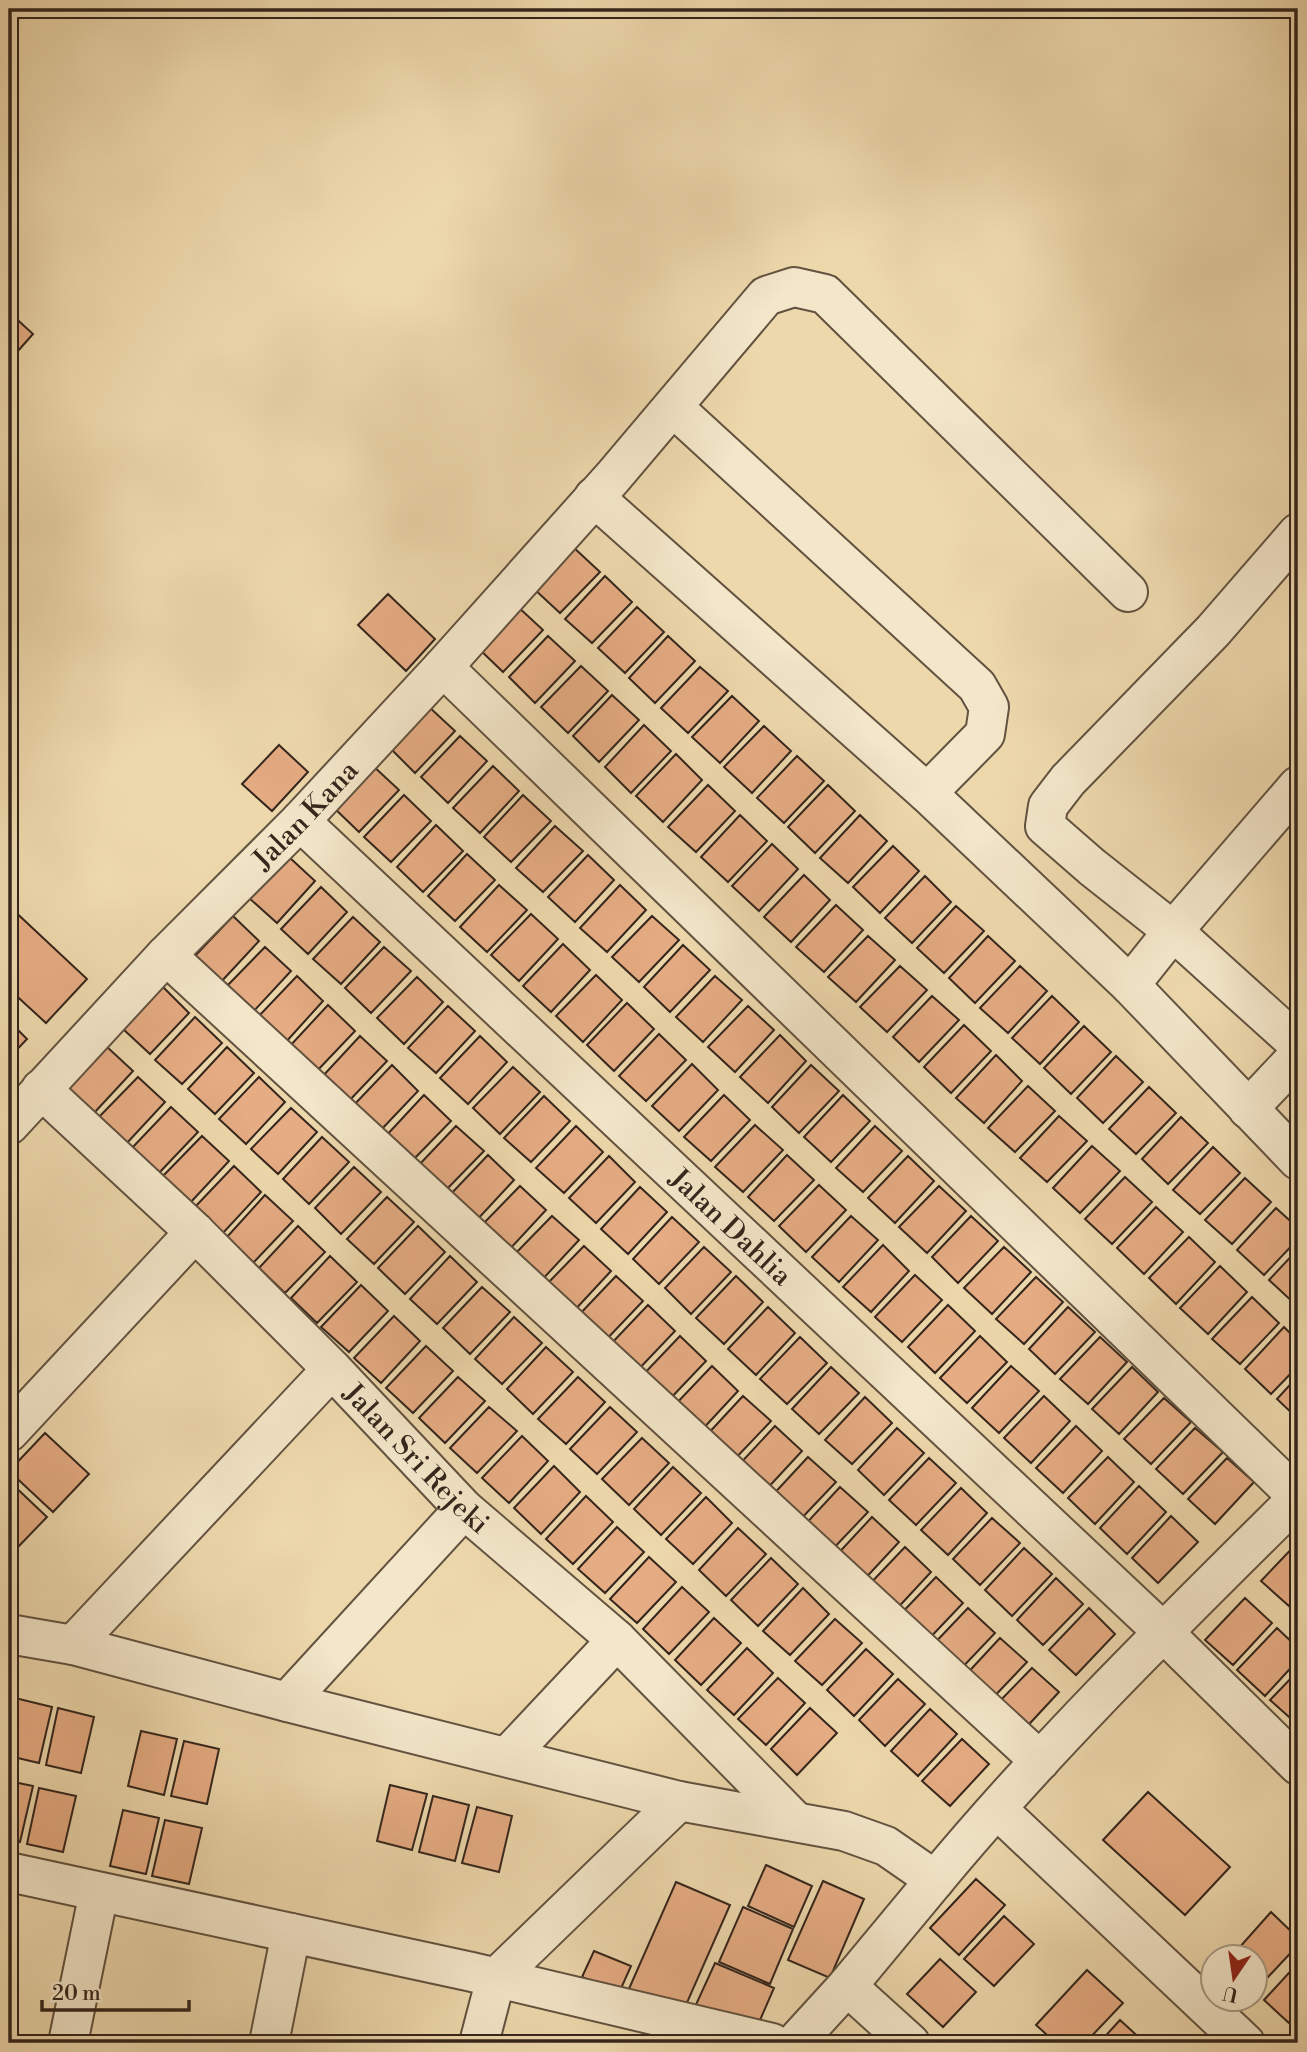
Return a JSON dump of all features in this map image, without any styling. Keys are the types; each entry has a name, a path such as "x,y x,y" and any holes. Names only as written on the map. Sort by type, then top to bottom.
{"street":[{"name":"Jalan Kana","path":"9,1125 166,956 300,821 443,667 613,477 766,296 794,287 825,294 1128,592"},
{"path":"673,407 977,686 989,707 985,734 926,793"},
{"path":"594,497 926,793 1130,985 1298,1160"},
{"path":"1298,533 1213,631 1069,780 1048,806 1045,826 1173,931 1298,1044"},
{"path":"443,667 1298,1497 1163,1632 1040,1761 795,2043"},
{"path":"1130,985 1298,786"},
{"name":"Jalan Dahlia","path":"300,821 1163,1632 1298,1765"},
{"path":"166,956 1040,1761"},
{"path":"1248,1109 1298,1056"},
{"name":"Jalan Sri Rejeki","path":"41,1089 195,1232 332,1369 464,1509 617,1640 796,1822"},
{"path":"9,1432 195,1232"},
{"path":"72,1645 332,1369"},
{"path":"287,1702 464,1509"},
{"path":"9,1634 72,1645 679,1801 844,1831 886,1846 935,1880"},
{"path":"507,1757 617,1640"},
{"path":"479,2043 496,1978 679,1801"},
{"path":"997,1809 1245,2043"},
{"path":"9,1872 496,1978 772,2043"},
{"path":"68,2043 99,1892"},
{"path":"269,2043 291,1933"},
{"path":"847,1986 910,2043"}],"building":[{"path":"9,312 33,334 9,361"},
{"path":"572,546 600,572 560,613 533,588"},
{"path":"605,576 632,602 592,643 565,619"},
{"path":"388,594 435,639 406,671 358,625"},
{"path":"516,605 543,630 503,672 477,647"},
{"path":"637,607 664,632 625,673 598,648"},
{"path":"548,636 575,661 535,703 509,677"},
{"path":"668,636 695,661 655,703 629,678"},
{"path":"581,666 608,691 568,733 541,707"},
{"path":"700,667 728,691 688,733 661,708"},
{"path":"612,695 639,720 599,762 573,736"},
{"path":"732,696 759,721 720,763 692,737"},
{"path":"428,706 455,731 415,773 389,747"},
{"path":"644,725 671,751 631,793 605,767"},
{"path":"764,726 791,751 752,793 724,767"},
{"path":"460,736 487,761 448,803 421,777"},
{"path":"279,745 308,772 272,811 242,784"},
{"path":"676,754 702,780 663,822 636,796"},
{"path":"797,756 824,781 784,823 757,798"},
{"path":"371,764 399,790 359,832 332,806"},
{"path":"493,766 519,791 480,833 453,808"},
{"path":"708,785 735,811 696,852 668,827"},
{"path":"828,785 855,811 815,853 788,827"},
{"path":"404,795 431,821 391,862 364,837"},
{"path":"523,795 551,821 511,862 484,837"},
{"path":"740,815 767,841 728,882 701,857"},
{"path":"860,815 887,841 848,883 820,858"},
{"path":"436,825 463,851 423,892 397,867"},
{"path":"555,826 583,851 543,892 516,868"},
{"path":"772,844 798,869 759,911 732,886"},
{"path":"893,846 919,871 880,913 853,887"},
{"path":"467,854 495,880 455,921 428,896"},
{"path":"588,855 614,880 575,922 548,897"},
{"path":"289,857 315,881 277,923 249,898"},
{"path":"804,875 830,900 791,942 764,917"},
{"path":"925,876 951,902 912,943 885,918"},
{"path":"499,885 527,910 487,952 460,927"},
{"path":"620,885 646,910 607,952 580,928"},
{"path":"321,887 347,912 308,954 281,929"},
{"path":"836,905 863,930 824,972 796,947"},
{"path":"9,906 87,979 46,1023 9,989"},
{"path":"956,906 984,931 944,973 917,948"},
{"path":"531,914 558,939 519,981 491,955"},
{"path":"233,916 259,941 220,983 193,958"},
{"path":"652,916 679,940 639,982 612,957"},
{"path":"353,917 380,942 341,984 313,959"},
{"path":"868,936 895,960 856,1002 828,977"},
{"path":"988,936 1015,961 975,1003 949,978"},
{"path":"563,944 590,970 551,1012 523,986"},
{"path":"683,945 710,970 670,1012 644,987"},
{"path":"265,947 291,971 252,1013 225,988"},
{"path":"384,947 411,971 371,1013 345,988"},
{"path":"900,966 927,990 887,1032 860,1007"},
{"path":"1020,966 1047,991 1008,1033 980,1008"},
{"path":"596,975 622,1000 583,1042 556,1016"},
{"path":"297,976 323,1001 285,1043 257,1018"},
{"path":"715,976 742,1000 703,1042 676,1017"},
{"path":"417,977 443,1002 404,1044 377,1018"},
{"path":"163,987 189,1013 150,1054 123,1029"},
{"path":"932,996 959,1020 919,1062 893,1037"},
{"path":"1052,996 1079,1022 1040,1064 1012,1038"},
{"path":"627,1003 654,1029 614,1071 587,1045"},
{"path":"328,1005 355,1031 315,1073 289,1047"},
{"path":"448,1006 475,1031 436,1073 408,1048"},
{"path":"748,1006 774,1030 735,1072 708,1047"},
{"path":"195,1017 222,1043 182,1084 155,1060"},
{"path":"9,1021 27,1039 9,1058"},
{"path":"964,1025 991,1051 951,1093 924,1067"},
{"path":"1084,1026 1111,1052 1071,1094 1044,1068"},
{"path":"659,1034 686,1060 646,1101 619,1076"},
{"path":"780,1035 806,1061 768,1103 740,1077"},
{"path":"360,1036 387,1061 347,1103 321,1078"},
{"path":"480,1036 507,1062 468,1104 440,1078"},
{"path":"106,1046 133,1071 94,1113 67,1088"},
{"path":"227,1047 254,1073 215,1114 188,1089"},
{"path":"996,1055 1022,1081 984,1123 956,1098"},
{"path":"1116,1056 1143,1082 1103,1123 1077,1098"},
{"path":"692,1064 718,1090 679,1131 652,1106"},
{"path":"392,1065 418,1091 379,1132 352,1107"},
{"path":"811,1065 839,1091 799,1133 772,1107"},
{"path":"513,1067 540,1092 500,1134 473,1108"},
{"path":"138,1077 165,1102 126,1144 98,1118"},
{"path":"259,1077 285,1102 246,1144 219,1119"},
{"path":"1028,1086 1055,1111 1015,1152 988,1128"},
{"path":"1149,1087 1176,1113 1136,1154 1109,1129"},
{"path":"424,1095 451,1121 411,1162 384,1138"},
{"path":"724,1095 750,1120 711,1161 684,1137"},
{"path":"843,1095 870,1121 831,1162 804,1137"},
{"path":"544,1096 570,1121 531,1162 504,1138"},
{"path":"171,1107 198,1132 158,1174 131,1149"},
{"path":"291,1108 317,1132 278,1174 251,1149"},
{"path":"1059,1116 1087,1141 1047,1182 1020,1158"},
{"path":"1181,1117 1208,1143 1168,1184 1142,1159"},
{"path":"755,1125 783,1150 743,1192 715,1167"},
{"path":"456,1126 484,1151 444,1192 417,1167"},
{"path":"576,1126 603,1152 564,1193 536,1168"},
{"path":"875,1126 902,1151 863,1192 836,1168"},
{"path":"202,1136 229,1161 190,1203 162,1177"},
{"path":"322,1137 349,1162 309,1204 283,1179"},
{"path":"1092,1146 1120,1171 1080,1213 1053,1188"},
{"path":"1213,1147 1240,1173 1200,1214 1173,1190"},
{"path":"488,1155 514,1180 475,1222 448,1197"},
{"path":"787,1155 814,1180 774,1221 748,1197"},
{"path":"609,1156 635,1182 596,1223 569,1198"},
{"path":"908,1156 934,1181 895,1223 868,1198"},
{"path":"234,1166 261,1192 222,1234 194,1208"},
{"path":"354,1167 381,1192 341,1234 315,1208"},
{"path":"1125,1177 1152,1202 1112,1244 1085,1219"},
{"path":"1245,1178 1271,1202 1232,1244 1205,1220"},
{"path":"819,1185 846,1210 806,1252 779,1226"},
{"path":"520,1186 546,1210 507,1252 480,1227"},
{"path":"939,1186 966,1211 927,1253 899,1227"},
{"path":"640,1187 667,1212 628,1254 601,1229"},
{"path":"265,1195 293,1221 253,1263 227,1237"},
{"path":"387,1197 414,1222 374,1264 347,1239"},
{"path":"1156,1207 1183,1232 1144,1274 1117,1248"},
{"path":"1276,1208 1298,1228 1298,1239 1264,1275 1237,1250"},
{"path":"552,1216 579,1240 540,1282 512,1257"},
{"path":"851,1216 878,1240 839,1282 812,1257"},
{"path":"971,1216 998,1241 958,1283 932,1257"},
{"path":"672,1217 699,1242 659,1284 633,1259"},
{"path":"298,1226 325,1252 285,1293 259,1268"},
{"path":"418,1226 445,1252 405,1294 378,1268"},
{"path":"1189,1237 1215,1262 1176,1304 1149,1278"},
{"path":"883,1245 909,1271 871,1312 843,1287"},
{"path":"584,1246 611,1271 572,1313 544,1287"},
{"path":"704,1247 731,1272 691,1314 665,1288"},
{"path":"1004,1247 1031,1272 992,1314 964,1288"},
{"path":"1298,1249 1298,1302 1296,1305 1269,1280"},
{"path":"330,1256 357,1282 317,1323 291,1298"},
{"path":"450,1256 477,1282 437,1324 410,1299"},
{"path":"1220,1266 1247,1292 1208,1334 1180,1308"},
{"path":"915,1275 942,1300 902,1342 875,1317"},
{"path":"616,1276 643,1301 603,1343 577,1317"},
{"path":"736,1276 763,1302 724,1344 696,1318"},
{"path":"1036,1277 1063,1302 1024,1344 996,1319"},
{"path":"361,1285 388,1311 349,1352 321,1327"},
{"path":"482,1287 510,1312 470,1354 443,1328"},
{"path":"1252,1297 1279,1323 1240,1364 1212,1339"},
{"path":"648,1305 675,1331 635,1373 608,1347"},
{"path":"948,1305 975,1331 935,1373 908,1347"},
{"path":"768,1307 795,1333 756,1375 728,1349"},
{"path":"1068,1307 1095,1332 1055,1374 1029,1349"},
{"path":"394,1316 420,1341 381,1383 354,1358"},
{"path":"514,1317 542,1343 502,1384 475,1359"},
{"path":"1284,1327 1298,1341 1298,1366 1271,1394 1245,1369"},
{"path":"680,1336 706,1361 667,1402 640,1378"},
{"path":"980,1336 1007,1362 967,1403 940,1378"},
{"path":"800,1337 827,1363 787,1404 760,1379"},
{"path":"1100,1337 1127,1362 1088,1404 1060,1379"},
{"path":"426,1346 453,1371 413,1413 386,1388"},
{"path":"546,1347 573,1372 533,1414 507,1389"},
{"path":"712,1366 738,1391 699,1433 672,1408"},
{"path":"1011,1366 1039,1391 999,1433 972,1408"},
{"path":"831,1367 859,1393 819,1434 792,1409"},
{"path":"1132,1367 1158,1392 1119,1434 1092,1409"},
{"path":"1298,1376 1298,1419 1277,1399"},
{"path":"458,1377 485,1401 445,1443 419,1418"},
{"path":"578,1377 605,1402 566,1444 538,1419"},
{"path":"743,1396 771,1421 731,1463 704,1438"},
{"path":"1044,1396 1070,1421 1031,1463 1004,1438"},
{"path":"865,1397 892,1423 852,1464 825,1440"},
{"path":"1164,1398 1191,1422 1151,1464 1124,1439"},
{"path":"489,1407 517,1431 477,1473 450,1448"},
{"path":"610,1407 637,1432 597,1474 570,1449"},
{"path":"775,1426 802,1451 763,1493 736,1468"},
{"path":"1076,1426 1102,1451 1063,1493 1036,1468"},
{"path":"897,1428 924,1453 884,1495 858,1470"},
{"path":"1195,1428 1223,1452 1183,1494 1156,1469"},
{"path":"45,1433 89,1474 53,1512 9,1471"},
{"path":"522,1436 548,1461 509,1503 482,1478"},
{"path":"642,1438 669,1463 629,1505 602,1479"},
{"path":"808,1457 836,1482 796,1524 769,1499"},
{"path":"1108,1457 1134,1482 1095,1524 1068,1498"},
{"path":"929,1458 956,1483 916,1525 889,1500"},
{"path":"1227,1458 1254,1482 1215,1524 1188,1499"},
{"path":"554,1466 580,1492 541,1534 514,1508"},
{"path":"673,1467 701,1493 661,1535 634,1509"},
{"path":"9,1481 47,1517 18,1547 9,1538"},
{"path":"1139,1486 1166,1512 1127,1554 1100,1528"},
{"path":"840,1487 868,1512 828,1554 801,1529"},
{"path":"961,1488 987,1513 948,1555 921,1530"},
{"path":"586,1496 613,1522 573,1564 546,1539"},
{"path":"706,1497 732,1523 693,1564 666,1539"},
{"path":"1171,1516 1198,1542 1158,1583 1132,1558"},
{"path":"872,1517 899,1542 860,1584 833,1559"},
{"path":"992,1518 1020,1543 980,1585 953,1559"},
{"path":"617,1527 644,1552 605,1593 578,1569"},
{"path":"738,1528 766,1554 726,1596 699,1570"},
{"path":"1298,1542 1298,1596 1289,1606 1261,1581"},
{"path":"905,1547 931,1572 892,1614 865,1589"},
{"path":"1024,1548 1052,1574 1012,1616 985,1590"},
{"path":"649,1557 676,1582 637,1623 610,1599"},
{"path":"771,1558 798,1584 758,1626 731,1600"},
{"path":"936,1577 963,1603 924,1644 896,1619"},
{"path":"1056,1578 1083,1604 1043,1645 1017,1620"},
{"path":"682,1587 709,1612 669,1654 643,1629"},
{"path":"803,1588 829,1614 790,1655 763,1631"},
{"path":"1245,1598 1272,1623 1233,1665 1205,1640"},
{"path":"968,1608 995,1633 956,1674 929,1649"},
{"path":"1089,1608 1115,1634 1076,1675 1049,1650"},
{"path":"714,1618 741,1643 701,1685 675,1660"},
{"path":"835,1619 862,1643 822,1685 795,1661"},
{"path":"1277,1628 1298,1648 1298,1660 1265,1696 1237,1670"},
{"path":"1000,1638 1027,1662 987,1704 961,1680"},
{"path":"747,1648 773,1673 734,1715 707,1690"},
{"path":"866,1649 893,1674 854,1716 827,1690"},
{"path":"1032,1668 1059,1692 1020,1734 992,1709"},
{"path":"1298,1671 1298,1725 1270,1700"},
{"path":"778,1678 805,1703 766,1745 738,1719"},
{"path":"898,1679 925,1704 885,1746 859,1720"},
{"path":"15,1698 52,1707 39,1763 9,1756 9,1728"},
{"path":"58,1708 94,1717 81,1773 46,1765"},
{"path":"810,1708 837,1733 797,1775 771,1749"},
{"path":"930,1709 957,1734 918,1776 891,1751"},
{"path":"141,1731 177,1739 164,1795 128,1786"},
{"path":"962,1739 989,1764 950,1806 922,1781"},
{"path":"184,1741 219,1749 207,1804 171,1796"},
{"path":"9,1781 33,1786 20,1842 9,1840"},
{"path":"390,1785 427,1794 412,1850 377,1841"},
{"path":"39,1788 76,1796 63,1852 27,1844"},
{"path":"1148,1792 1230,1867 1185,1915 1103,1840"},
{"path":"433,1796 469,1805 455,1861 419,1852"},
{"path":"477,1807 512,1816 499,1872 462,1863"},
{"path":"123,1810 159,1818 146,1874 110,1866"},
{"path":"165,1820 202,1828 189,1884 152,1876"},
{"path":"766,1865 812,1886 794,1927 748,1906"},
{"path":"976,1879 1005,1905 959,1955 930,1928"},
{"path":"823,1881 864,1899 830,1978 788,1960"},
{"path":"676,1882 730,1905 682,2014 628,1991"},
{"path":"743,1907 793,1929 770,1984 719,1962"},
{"path":"1271,1912 1298,1938 1298,1945 1268,1977 1268,1944 1242,1944"},
{"path":"1004,1916 1034,1944 994,1986 964,1959"},
{"path":"594,1951 631,1966 619,1993 582,1977"},
{"path":"940,1959 976,1992 943,2027 907,1994"},
{"path":"715,1963 774,1988 754,2034 694,2009"},
{"path":"1298,1963 1298,2014 1289,2023 1268,2004 1268,1996"},
{"path":"1087,1970 1123,2003 1085,2043 1056,2043 1036,2025"},
{"path":"1120,2020 1145,2043 1099,2043"}]}
